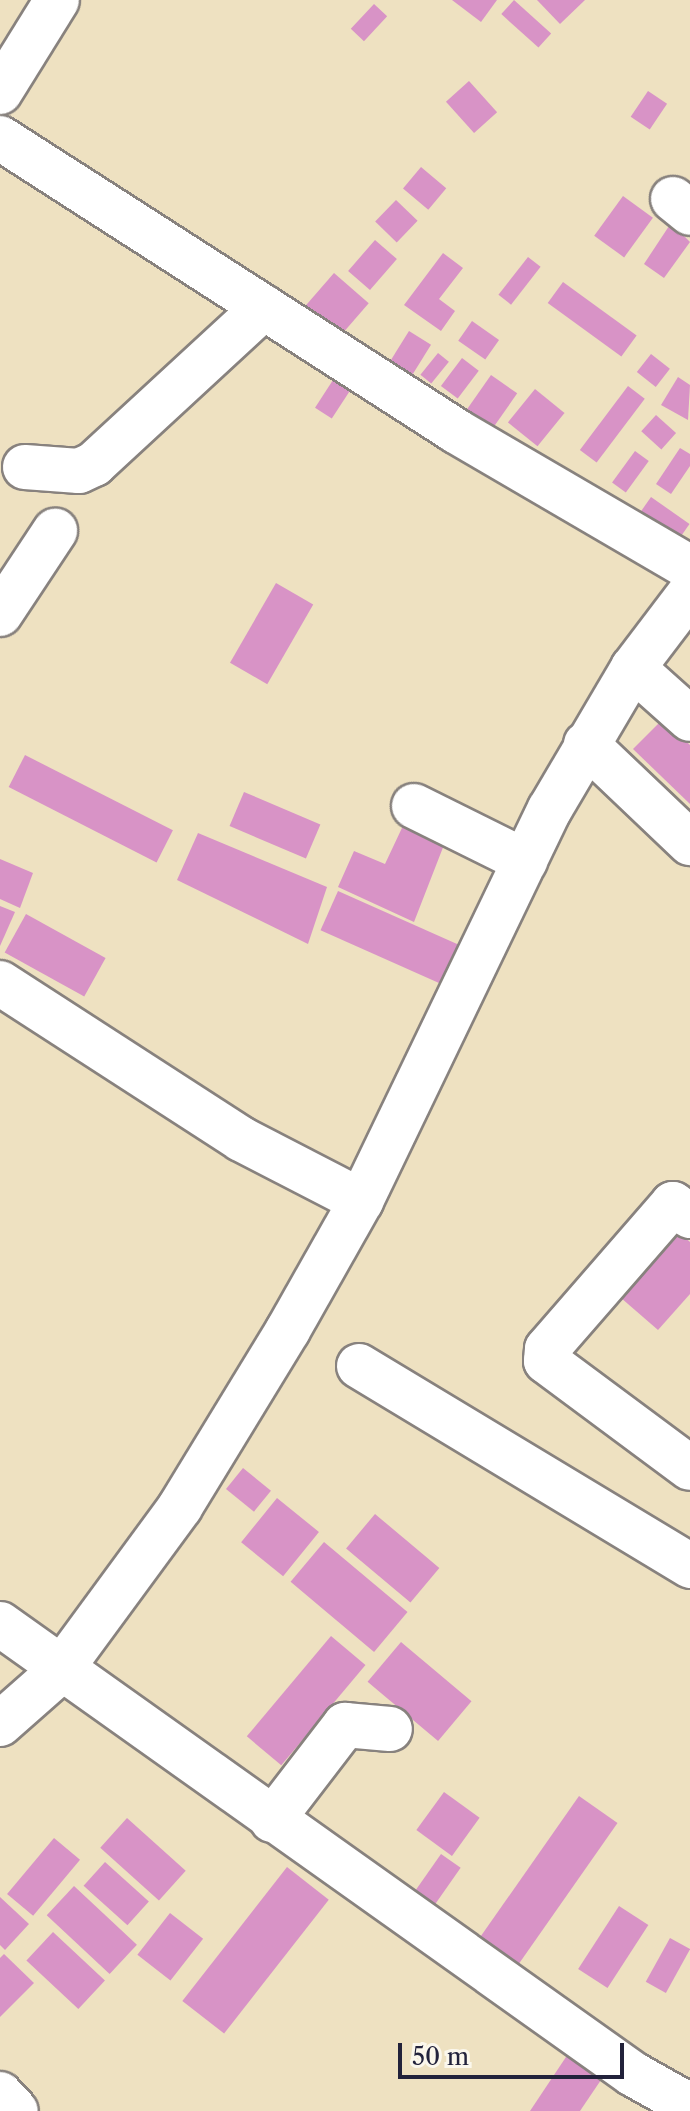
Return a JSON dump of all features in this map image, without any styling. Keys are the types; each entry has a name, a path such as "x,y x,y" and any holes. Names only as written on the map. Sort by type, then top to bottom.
{"street":[{"path":"0,92 57,0"},
{"path":"0,138 264,307 690,568"},
{"path":"25,467 79,471 94,464 264,307"},
{"path":"0,614 55,531"},
{"path":"0,1724 59,1672 180,1507 361,1201 525,861 586,744 633,668 690,593"},
{"path":"633,668 690,719"},
{"path":"586,744 690,843"},
{"path":"414,806 525,861"},
{"path":"0,983 241,1139 361,1201"},
{"path":"684,1204 547,1349 546,1361 688,1463"},
{"path":"359,1366 690,1566"},
{"path":"0,1624 59,1672 690,2106"},
{"path":"272,1820 345,1725 390,1729"},
{"path":"0,2094 16,2111"}],"building":[{"path":"452,0 497,0 481,22"},
{"path":"514,0 551,33 538,48 501,14"},
{"path":"537,0 585,0 560,24"},
{"path":"374,4 387,16 364,41 351,29"},
{"path":"469,81 497,112 474,133 446,102"},
{"path":"648,91 667,104 650,130 631,117"},
{"path":"421,167 446,188 428,210 403,188"},
{"path":"623,196 653,218 624,257 594,236"},
{"path":"396,200 418,221 397,242 375,222"},
{"path":"671,223 690,242 664,278 644,264"},
{"path":"375,240 397,259 370,290 348,271"},
{"path":"443,253 463,268 439,299 455,311 441,331 404,305"},
{"path":"528,257 541,267 511,305 498,295"},
{"path":"334,273 369,303 335,342 300,312"},
{"path":"563,282 637,335 621,357 548,303"},
{"path":"472,321 499,340 485,360 458,341"},
{"path":"409,331 431,345 410,379 388,365"},
{"path":"438,353 449,362 431,384 420,375"},
{"path":"651,354 670,369 656,387 637,372"},
{"path":"462,358 479,371 458,399 441,386"},
{"path":"491,375 517,393 493,429 466,410"},
{"path":"678,377 690,385 688,420 661,405"},
{"path":"333,380 350,391 332,419 315,408"},
{"path":"628,386 645,399 597,463 580,450"},
{"path":"535,389 565,413 537,446 508,422"},
{"path":"656,415 676,433 661,449 641,431"},
{"path":"680,448 690,454 690,466 671,494 656,484"},
{"path":"635,451 649,461 626,493 612,483"},
{"path":"651,497 690,524 677,541 639,514"},
{"path":"276,583 313,604 267,684 230,663"},
{"path":"663,719 690,745 690,804 633,749"},
{"path":"25,755 173,830 157,862 9,787"},
{"path":"244,792 320,824 306,858 230,826"},
{"path":"409,813 449,832 414,922 338,887 354,851 385,864"},
{"path":"198,833 327,887 308,944 177,880"},
{"path":"0,859 33,873 20,908 0,899"},
{"path":"338,891 460,946 443,985 321,930"},
{"path":"0,906 15,912 0,946"},
{"path":"26,914 106,958 84,997 5,952"},
{"path":"672,1226 690,1242 690,1294 658,1330 613,1291"},
{"path":"243,1468 271,1491 254,1512 226,1489"},
{"path":"277,1498 319,1532 283,1576 241,1542"},
{"path":"375,1514 439,1568 410,1602 346,1548"},
{"path":"324,1542 407,1612 374,1652 291,1582"},
{"path":"331,1636 365,1665 281,1765 247,1736"},
{"path":"401,1642 471,1701 438,1741 368,1682"},
{"path":"444,1792 480,1818 452,1856 416,1830"},
{"path":"579,1796 618,1823 515,1969 477,1942"},
{"path":"127,1818 186,1871 159,1901 100,1848"},
{"path":"54,1838 80,1860 33,1916 7,1894"},
{"path":"441,1854 461,1868 430,1912 410,1898"},
{"path":"105,1862 149,1901 127,1925 84,1886"},
{"path":"287,1867 329,1900 224,2034 182,2001"},
{"path":"74,1886 137,1945 110,1974 47,1915"},
{"path":"0,1897 29,1924 5,1950 0,1945"},
{"path":"619,1906 648,1925 608,1988 578,1969"},
{"path":"170,1913 203,1939 170,1981 137,1955"},
{"path":"53,1932 105,1980 78,2009 26,1961"},
{"path":"670,1938 690,1949 666,1993 646,1982"},
{"path":"4,1954 34,1983 0,2017 0,1958"},
{"path":"570,2051 605,2074 580,2111 530,2111"}]}
